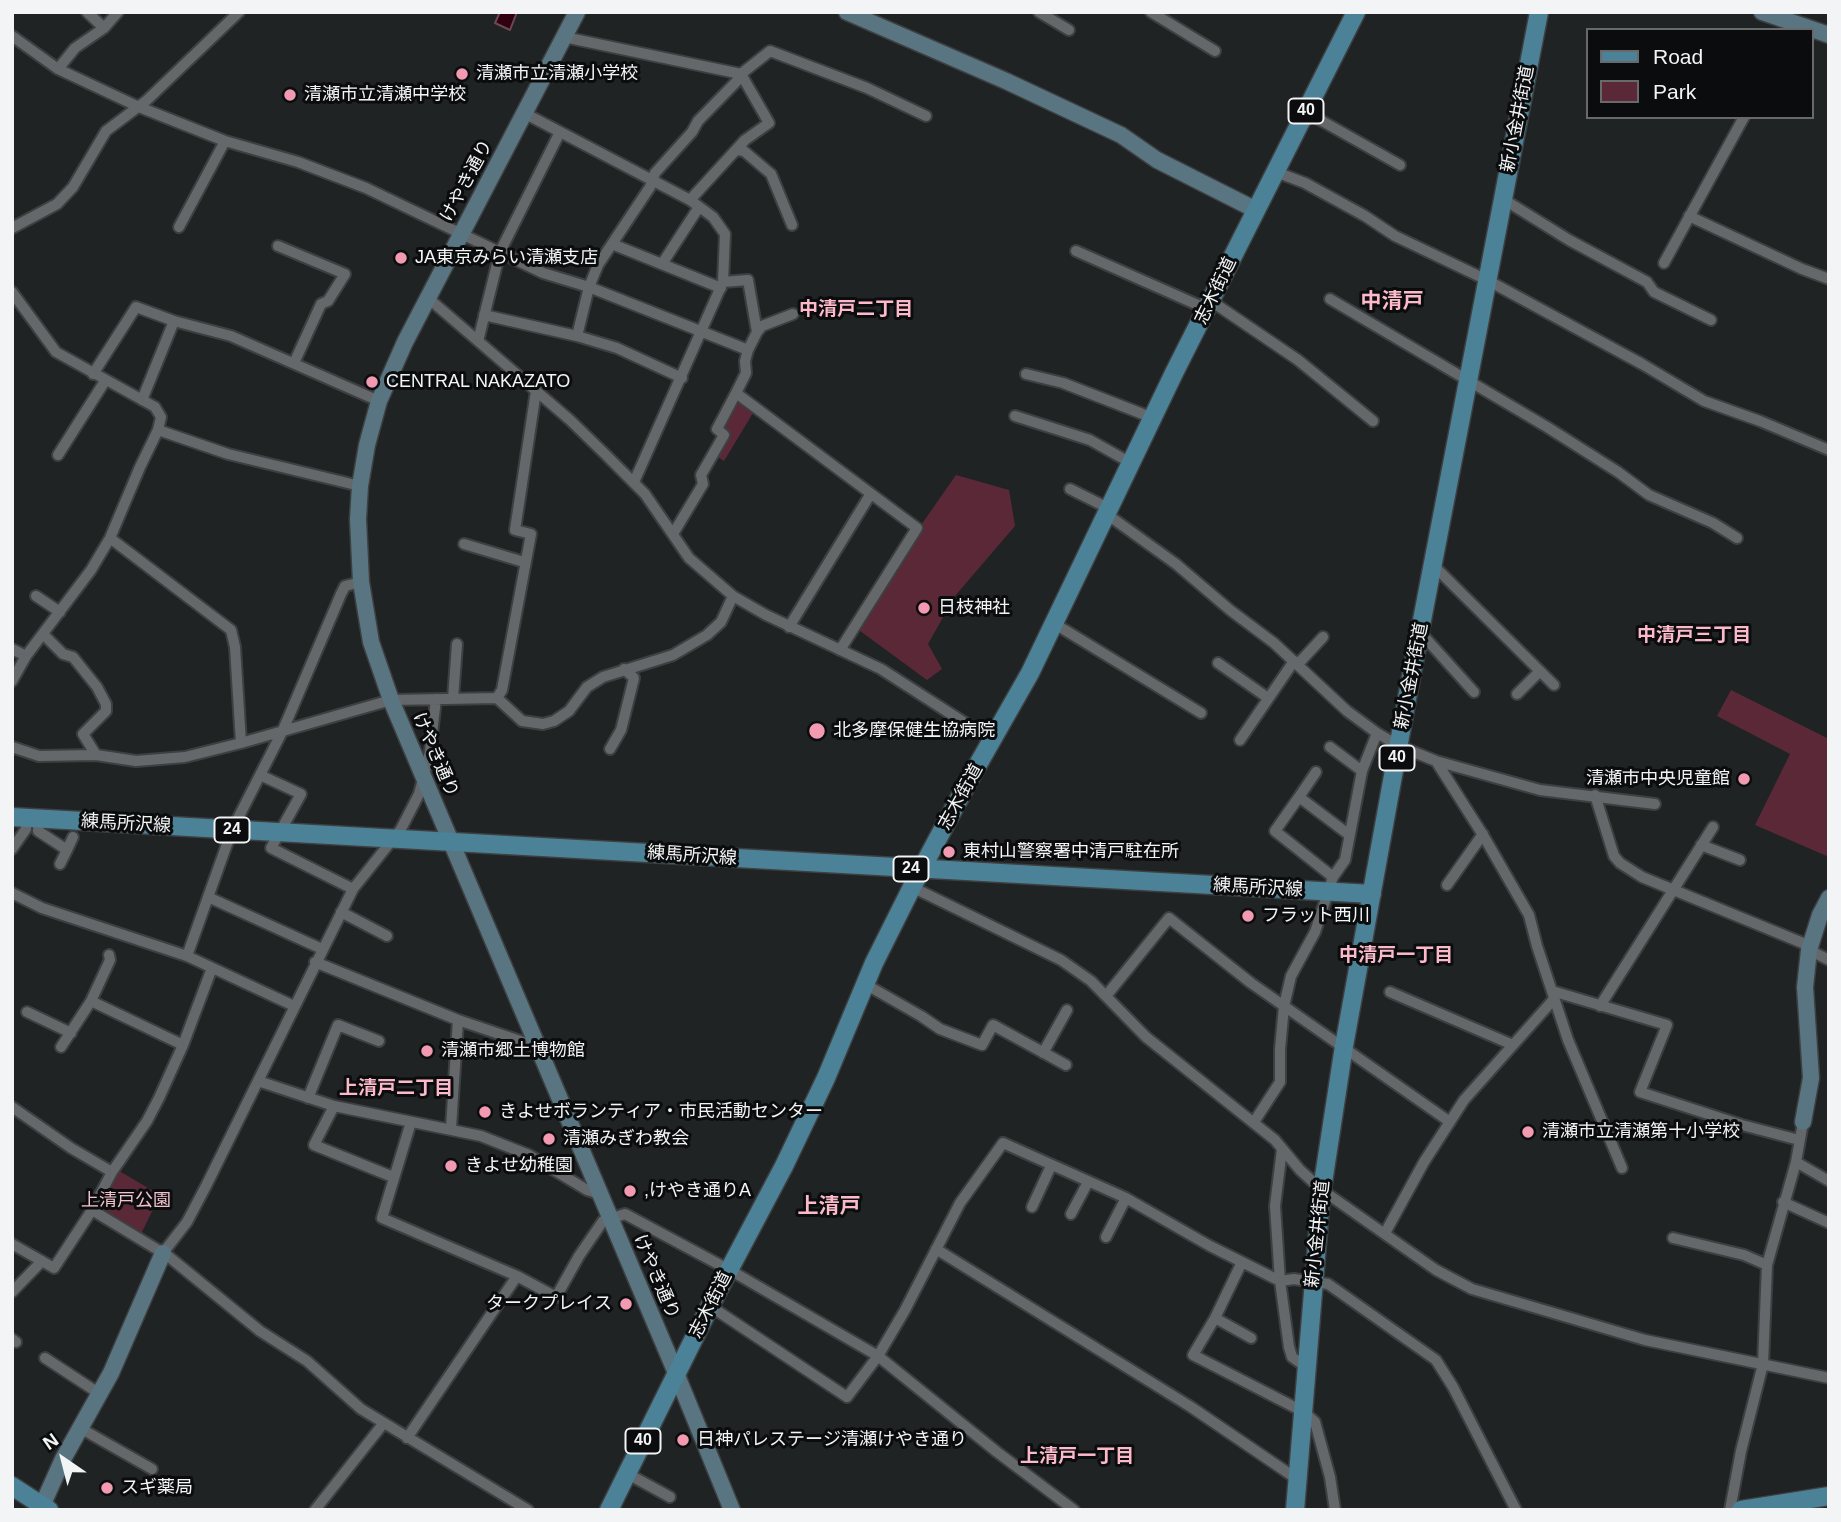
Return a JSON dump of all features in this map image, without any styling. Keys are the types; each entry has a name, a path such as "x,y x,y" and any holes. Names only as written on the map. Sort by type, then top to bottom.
{"main road":[{"name":"志木街道","path":"609,1510 676,1373 806,1121 865,984 912,887 1055,624 1153,418 1356,12"},
{"name":"新小金井街道","path":"1295,1510 1312,1281 1322,1190 1344,1046 1539,12"},
{"name":"練馬所沢線","path":"26,818 921,869 1331,884 1372,894"},
{"path":"12,1486 44,1508"},
{"path":"1741,1510 1829,1496"}],"street":[{"path":"87,12 104,28"},
{"path":"58,69 75,48 104,28 118,12"},
{"path":"12,228 57,204 73,187 106,131 139,107 239,12"},
{"name":"けやき通り","path":"577,12 400,351 379,401 360,486 358,519 361,582 371,642 391,700 732,1510"},
{"path":"847,12 1006,81 1121,135 1157,160 1256,210"},
{"path":"1039,12 1069,30"},
{"path":"1150,12 1215,51"},
{"path":"1762,12 1807,28"},
{"path":"12,36 58,69 139,107 225,141 298,162 366,188 543,273 589,287 748,350"},
{"path":"564,37 741,74 769,124 745,140 695,203 662,264"},
{"path":"577,336 589,287 598,265 655,173 741,74 770,51 867,88 926,116"},
{"path":"1306,112 1362,150 1400,165"},
{"path":"524,113 695,203 713,217 725,234 722,285 634,482"},
{"path":"1664,263 1743,119"},
{"path":"478,341 500,253 560,132"},
{"path":"179,227 225,141"},
{"path":"737,150 744,151 771,174 792,225"},
{"path":"1276,172 1305,183 1395,236 1487,280 1643,364 1704,401 1829,450"},
{"path":"1503,199 1569,240 1647,282 1654,292 1681,311 1711,320"},
{"path":"1689,216 1829,279"},
{"path":"612,244 722,285 748,280 757,332"},
{"path":"278,246 345,274 328,301 321,304 293,363"},
{"path":"1076,251 1209,305 1298,360 1373,421"},
{"path":"12,292 56,352 155,408 161,418 110,538 91,570 26,656 12,681"},
{"path":"428,298 536,391 634,482 689,558 744,605 881,669 993,741"},
{"path":"1330,299 1547,427 1649,495 1713,523 1737,538"},
{"path":"93,374 136,307 174,321 231,336 379,401"},
{"path":"673,534 703,484 701,475 724,435 717,429 746,373 745,361 757,332 762,326 793,314"},
{"path":"484,315 617,348 682,378"},
{"path":"142,400 174,321"},
{"path":"1026,374 1102,403 1153,418"},
{"path":"58,455 105,381"},
{"path":"497,698 502,690 531,534 515,530 536,391"},
{"path":"736,393 917,528 840,650"},
{"path":"1015,416 1090,440 1131,463"},
{"path":"158,430 228,454 360,486"},
{"path":"1070,489 1109,512 1176,564 1296,663 1347,710 1399,746 1436,761 1540,790 1655,804"},
{"path":"789,626 870,495"},
{"path":"110,538 231,630 235,647 241,743"},
{"path":"464,544 524,562"},
{"path":"1433,565 1554,685"},
{"path":"187,956 232,830 283,730 345,586 361,582"},
{"path":"36,596 60,612"},
{"path":"12,747 39,756 96,755 136,761 185,757 391,700 497,698 522,721 543,724 554,721 569,711 587,687 603,677 673,655 707,635 721,622 733,596"},
{"path":"1055,624 1201,713"},
{"path":"1420,632 1474,692"},
{"path":"44,635 63,654 73,657 106,704 106,711 83,734 96,755"},
{"path":"1240,740 1268,698 1296,663 1323,636"},
{"path":"453,699 457,644"},
{"path":"12,649 26,656"},
{"path":"1218,663 1268,698"},
{"path":"610,749 621,730 634,678 624,669"},
{"path":"1517,694 1540,671"},
{"path":"44,1508 47,1491 111,1373 163,1253 193,1210 353,889 401,829 419,794 424,778 436,699"},
{"path":"1254,1122 1280,1082 1284,1006 1291,976 1315,932 1331,884 1345,860 1362,771 1377,733"},
{"path":"1330,747 1362,771"},
{"path":"1436,761 1483,834 1529,915 1568,1040 1622,1168"},
{"path":"1316,772 1275,831 1331,884"},
{"path":"260,775 301,794 271,848 353,889"},
{"path":"1595,795 1612,850 1620,863 1642,877 1810,948 1829,960"},
{"path":"1299,797 1348,834"},
{"path":"12,849 26,829 26,818"},
{"path":"26,818 38,831 67,850"},
{"path":"1600,1006 1713,827"},
{"path":"1447,885 1483,834"},
{"path":"60,864 73,837"},
{"path":"1701,845 1740,860"},
{"path":"912,887 1061,960 1091,981 1146,1037 1254,1122 1322,1190 1436,1269 1472,1289 1645,1340 1829,1378"},
{"path":"12,893 42,908 187,956 294,1006"},
{"path":"208,897 322,949"},
{"path":"1730,1510 1741,1451 1763,1364 1767,1265 1796,1162 1811,1078 1805,987 1810,948 1820,915 1829,898"},
{"path":"341,912 387,936"},
{"path":"1106,996 1169,918 1284,1006 1450,1122"},
{"path":"61,1047 91,1001 110,960 108,956"},
{"path":"315,962 458,1020 538,1047"},
{"path":"12,1244 54,1268 92,1210 112,1172 147,1121 183,1045 212,968"},
{"path":"865,984 940,1029 982,1045 993,1025 1066,1065"},
{"path":"1390,992 1513,1045"},
{"path":"1553,995 1667,1025 1640,1092 1742,1125 1799,1140"},
{"path":"1385,1233 1424,1162 1464,1100 1553,995"},
{"path":"91,1001 183,1045"},
{"path":"1043,1053 1067,1010"},
{"path":"27,1012 71,1033"},
{"path":"451,1128 458,1020"},
{"path":"308,1098 338,1025 379,1041"},
{"path":"258,1081 334,1106 481,1136 528,1155 587,1190 600,1194"},
{"path":"334,1106 314,1144 393,1177"},
{"path":"12,1107 112,1172"},
{"path":"411,1122 382,1218 517,1276 556,1297 597,1228 610,1217 625,1214 728,1272 735,1273 878,1356 1074,1510"},
{"path":"710,1306 848,1397 878,1356 905,1310 960,1203 1003,1143 1126,1198 1280,1281 1294,1279 1328,1284 1436,1360 1453,1387 1516,1510"},
{"path":"1282,1149 1275,1206 1280,1281 1292,1357 1306,1367"},
{"path":"1796,1162 1829,1181"},
{"path":"1032,1207 1051,1166"},
{"path":"1070,1214 1088,1182"},
{"path":"1106,1237 1126,1198"},
{"path":"1783,1202 1829,1223"},
{"path":"92,1210 163,1253 260,1331 307,1361 361,1409 528,1510"},
{"path":"1674,1238 1744,1255 1767,1265"},
{"path":"936,1249 1191,1407 1297,1479"},
{"path":"12,1292 41,1261"},
{"path":"1242,1262 1215,1318 1193,1355 1304,1412 1315,1422 1330,1477 1335,1510"},
{"path":"407,1438 517,1276"},
{"path":"1215,1318 1251,1338"},
{"path":"45,1358 100,1394"},
{"path":"315,1510 383,1424"},
{"path":"80,1427 152,1469"},
{"path":"628,1474 670,1497"}],"green space":[{"path":"736,393 756,408 724,461 713,454 724,435 717,429"},
{"name":"日枝神社","path":"956,475 1009,490 1015,526 955,596 928,644 942,669 927,680 856,628"},
{"path":"1731,690 1829,739 1829,857 1755,825 1790,754 1717,716"},
{"name":"上清戸公園","path":"116,1169 160,1195 140,1236 95,1208"}],"shaded area":[{"path":"500,12 517,12 510,30 495,23"}],"place":[{"name":"清瀬市立清瀬小学校","path":"462,74"},
{"name":"清瀬市立清瀬中学校","path":"290,95"},
{"name":"JA東京みらい清瀬支店","path":"401,258"},
{"name":"CENTRAL NAKAZATO","path":"372,382"},
{"name":"日枝神社","path":"924,608"},
{"name":"北多摩保健生協病院","path":"817,731"},
{"name":"清瀬市中央児童館","path":"1744,779"},
{"name":"東村山警察署中清戸駐在所","path":"949,852"},
{"name":"フラット西川","path":"1248,916"},
{"name":"清瀬市郷土博物館","path":"427,1051"},
{"name":"きよせボランティア・市民活動センター","path":"485,1112"},
{"name":"清瀬市立清瀬第十小学校","path":"1528,1132"},
{"name":"清瀬みぎわ教会","path":"549,1139"},
{"name":"きよせ幼稚園","path":"451,1166"},
{"name":",けやき通りA","path":"630,1191"},
{"name":"タークプレイス","path":"626,1304"},
{"name":"日神パレステージ清瀬けやき通り","path":"683,1440"},
{"name":"スギ薬局","path":"107,1488"}],"district":[{"name":"中清戸","path":"1392,302"},
{"name":"中清戸二丁目","path":"856,310"},
{"name":"中清戸三丁目","path":"1694,636"},
{"name":"中清戸一丁目","path":"1396,956"},
{"name":"上清戸二丁目","path":"396,1089"},
{"name":"上清戸","path":"829,1207"},
{"name":"上清戸一丁目","path":"1077,1457"}]}
